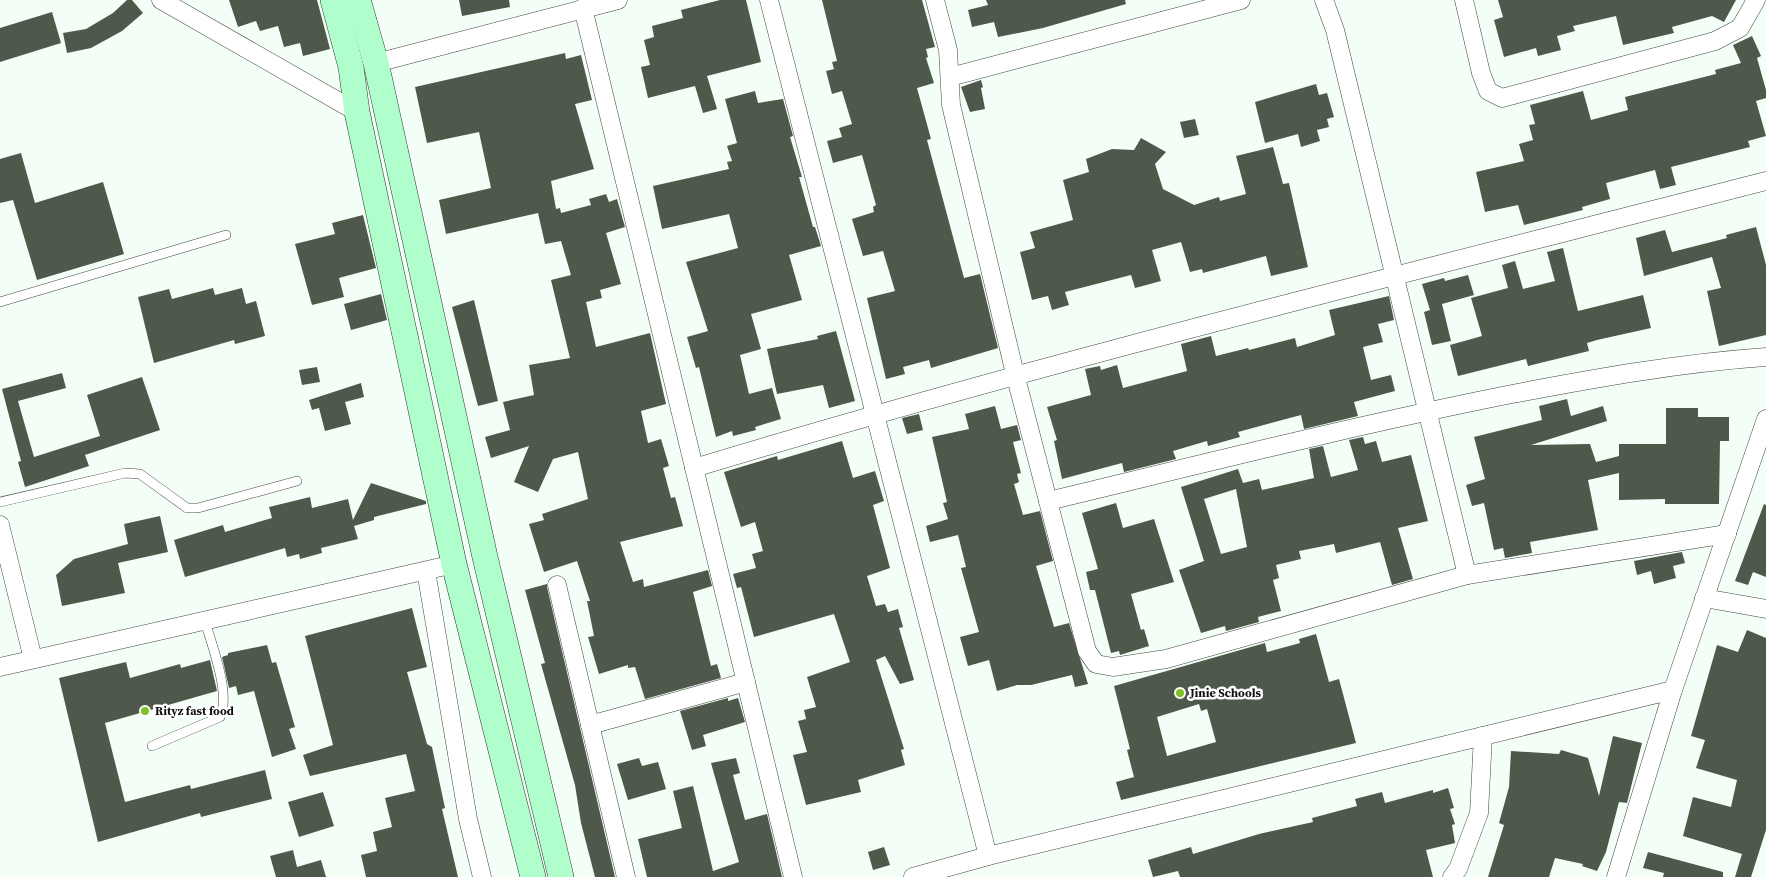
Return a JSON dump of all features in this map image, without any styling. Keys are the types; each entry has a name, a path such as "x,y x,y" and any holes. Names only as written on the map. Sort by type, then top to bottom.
{"street":[{"path":"161,0 356,112"},
{"path":"333,0 351,67 356,112 454,564 533,877"},
{"path":"358,0 376,63 485,557 561,877"},
{"path":"376,63 618,0"},
{"path":"770,0 988,856"},
{"path":"935,0 948,50 951,105 1015,374 1087,651 1096,664 1113,667 1166,658 1467,575 1727,534"},
{"path":"950,77 1241,0"},
{"path":"1324,0 1335,30 1467,575"},
{"path":"1464,0 1481,73 1488,91 1502,98 1715,41 1740,28 1756,0"},
{"path":"583,8 793,877"},
{"path":"694,468 1015,374 1766,181"},
{"path":"1048,501 1428,411 1592,379 1706,361 1766,357"},
{"path":"422,413 452,404"},
{"path":"1616,877 1673,690 1766,419"},
{"path":"0,525 33,659"},
{"path":"0,667 454,564"},
{"path":"426,571 468,819 482,877"},
{"path":"557,585 626,877"},
{"path":"1704,598 1766,609"},
{"path":"590,724 746,682"},
{"path":"913,877 988,856 1673,690"},
{"path":"1452,877 1458,869 1479,814 1483,736"}],"lane":[{"path":"0,302 226,235"},
{"path":"0,502 125,473 140,474 187,508 198,508 297,481"},
{"path":"152,746 220,717 224,708 224,695 205,621"}],"building":[{"path":"127,0 132,0 143,13 122,31 91,48 67,53 63,33 86,29 113,13"},
{"path":"229,0 317,0 330,49 303,56 300,43 284,47 278,26 260,31 256,21 238,27"},
{"path":"459,0 509,0 510,7 462,16"},
{"path":"720,0 746,0 761,62 707,76 717,109 703,113 695,86 648,98 641,67 650,65 644,40 654,37 652,26 683,18 681,10"},
{"path":"822,0 922,0 935,47 926,49 928,57 926,58 934,83 917,88 931,139 927,140 964,278 980,274 998,348 931,368 929,360 903,367 905,374 886,379 867,298 895,291 883,251 863,256 852,219 874,212 873,207 876,205 862,155 833,163 827,141 842,137 839,128 852,124 842,91 832,94 826,71 834,69 832,62 837,61"},
{"path":"986,0 1125,0 1126,4 1043,28 998,37 994,22 972,27 968,10 988,5"},
{"path":"1498,0 1736,0 1724,22 1712,16 1672,27 1674,33 1623,45 1616,16 1573,26 1575,31 1557,36 1561,50 1538,56 1536,48 1504,57 1494,20 1503,17"},
{"path":"52,12 61,43 0,62 0,28"},
{"path":"1752,36 1761,56 1757,58 1766,90 1766,98 1756,101 1766,136 1748,141 1750,147 1671,167 1676,185 1660,189 1655,170 1606,183 1610,199 1582,207 1583,210 1524,225 1518,205 1485,212 1476,172 1524,161 1519,144 1533,140 1529,125 1535,124 1530,105 1583,91 1591,120 1628,110 1625,97 1716,74 1715,70 1741,63 1733,45"},
{"path":"565,53 566,59 581,55 592,100 575,104 594,169 551,181 556,209 560,208 561,213 591,205 589,199 606,194 609,202 617,199 625,227 606,233 621,284 600,290 602,298 586,302 596,347 650,333 666,404 641,411 648,443 661,439 669,466 663,468 671,498 675,497 683,526 620,542 633,582 643,579 644,587 708,570 712,586 693,592 711,666 717,664 721,678 645,699 635,667 628,668 628,665 599,674 588,637 594,636 587,601 590,601 577,561 544,572 529,524 544,520 542,514 588,499 578,452 553,459 538,492 514,482 529,446 491,458 485,437 510,430 503,402 534,395 529,365 570,358 551,280 571,275 561,241 545,244 538,213 446,234 439,200 491,188 479,132 427,143 415,87"},
{"path":"981,80 985,109 970,112 961,87"},
{"path":"1316,84 1319,95 1327,93 1334,117 1327,119 1329,127 1317,130 1320,141 1301,147 1298,134 1265,143 1255,102"},
{"path":"755,91 758,103 783,99 793,136 790,137 802,177 799,177 813,227 815,227 821,246 789,255 802,300 751,314 761,349 740,355 749,394 772,388 781,419 755,427 756,430 733,436 732,431 716,437 699,367 696,368 687,337 708,331 686,262 738,248 729,214 662,229 653,186 729,169 727,162 732,161 727,146 737,143 725,99"},
{"path":"1195,119 1199,135 1184,138 1180,122"},
{"path":"1141,138 1166,152 1155,164 1163,189 1194,205 1219,197 1220,201 1246,194 1236,156 1273,147 1283,184 1289,183 1308,267 1271,276 1266,256 1203,273 1202,269 1190,272 1181,242 1152,250 1161,281 1135,288 1131,275 1065,292 1069,305 1052,310 1048,296 1032,300 1020,252 1035,248 1030,232 1073,220 1063,180 1089,172 1086,159 1112,149 1134,150"},
{"path":"21,153 35,203 103,182 124,254 37,280 13,200 0,203 0,159"},
{"path":"363,215 376,268 339,278 344,297 312,305 295,244 335,234 332,223"},
{"path":"1756,227 1766,265 1766,335 1719,346 1707,291 1721,288 1712,257 1644,276 1636,238 1665,230 1672,252 1727,238 1726,235"},
{"path":"1563,248 1578,311 1643,295 1651,328 1587,343 1589,351 1528,366 1526,359 1458,376 1450,345 1482,336 1471,298 1508,288 1502,265 1515,261 1523,289 1555,281 1547,252"},
{"path":"1468,275 1474,295 1442,304 1451,341 1432,345 1424,312 1430,310 1422,284 1444,278 1445,281"},
{"path":"213,288 215,295 242,288 246,304 256,301 265,336 235,344 234,340 154,363 138,297 169,289 172,299"},
{"path":"381,294 387,320 351,330 344,304"},
{"path":"1389,296 1394,320 1378,324 1383,342 1363,347 1371,380 1391,375 1395,391 1354,402 1358,416 1304,429 1301,415 1238,432 1240,437 1208,446 1207,441 1173,451 1176,459 1124,472 1122,463 1062,479 1054,441 1057,440 1047,407 1091,395 1085,369 1100,366 1101,370 1117,365 1123,388 1187,371 1181,344 1211,336 1216,356 1295,338 1297,347 1335,335 1329,310"},
{"path":"474,300 498,401 478,406 452,307"},
{"path":"836,331 855,401 829,408 823,385 777,394 767,349 818,339 817,336"},
{"path":"317,367 320,382 302,385 299,370"},
{"path":"62,373 66,388 18,401 34,457 100,436 87,395 142,377 160,430 85,455 89,466 25,487 18,462 21,461 2,389"},
{"path":"361,383 364,397 345,402 351,424 325,431 319,408 312,410 309,400"},
{"path":"1567,399 1571,416 1603,406 1607,421 1531,445 1590,444 1596,462 1619,456 1619,444 1666,444 1666,408 1698,408 1698,417 1729,417 1729,441 1720,441 1719,504 1665,504 1665,499 1619,500 1619,473 1588,480 1598,530 1530,542 1532,553 1505,558 1503,548 1494,550 1484,503 1472,506 1466,485 1485,479 1474,437 1542,420 1539,406"},
{"path":"995,406 1001,429 1017,425 1021,440 1013,442 1021,473 1017,474 1019,482 1014,484 1023,515 1040,511 1053,561 1036,566 1054,627 1069,623 1088,684 1075,687 1072,675 1031,685 1017,685 997,691 989,660 968,666 960,637 979,632 961,568 966,567 958,535 930,542 926,526 948,519 943,503 947,502 932,437 969,429 965,414"},
{"path":"919,414 923,430 907,434 902,418"},
{"path":"1363,437 1365,444 1376,441 1382,462 1411,455 1428,521 1398,528 1413,579 1392,585 1380,542 1336,553 1334,544 1299,551 1301,559 1276,565 1279,578 1273,580 1281,611 1258,617 1259,622 1226,631 1225,626 1201,633 1179,570 1204,561 1181,487 1238,469 1243,483 1259,479 1262,490 1314,478 1309,449 1323,446 1331,477 1358,470 1349,440","holes":["1236,489 1247,547 1221,554 1204,499"]},
{"path":"842,441 853,478 875,471 884,501 873,505 890,568 867,576 876,606 885,604 888,612 898,609 903,627 899,628 914,680 900,684 885,656 876,660 904,749 901,750 905,765 858,780 861,792 806,805 793,755 807,752 798,721 806,719 804,710 816,707 807,677 850,662 834,614 754,637 741,587 737,588 733,574 756,568 752,554 763,551 755,522 741,527 724,472 777,456 778,460"},
{"path":"371,483 426,501 426,504 374,517 374,520 354,526 358,539 321,548 322,553 300,559 299,554 287,557 285,548 185,577 174,540 223,525 225,532 272,518 269,507 310,497 312,508 348,499 353,520"},
{"path":"1116,503 1123,528 1154,519 1174,582 1131,594 1141,630 1144,629 1149,646 1120,655 1119,651 1111,653 1095,590 1090,590 1086,572 1098,569 1082,513"},
{"path":"1764,504 1766,505 1766,577 1753,572 1748,585 1735,581"},
{"path":"160,516 168,552 118,563 125,593 62,606 56,575 74,559 128,544 124,524"},
{"path":"1682,552 1685,563 1673,566 1676,578 1654,584 1651,571 1637,575 1634,561"},
{"path":"547,584 615,877 595,877 581,823 575,785 541,664 545,663 525,590"},
{"path":"412,608 427,667 407,672 427,744 432,747 445,808 442,809 458,877 366,877 361,855 377,851 373,832 392,827 385,798 415,791 406,754 310,776 303,755 333,745 305,636"},
{"path":"1747,630 1766,638 1766,830 1751,877 1735,877 1742,854 1683,836 1693,797 1731,807 1737,780 1696,768 1705,740 1691,736 1717,645 1738,652"},
{"path":"1316,634 1329,682 1339,679 1356,743 1121,800 1116,782 1134,777 1127,750 1130,749 1114,686 1265,643 1267,652 1300,643 1299,639","holes":["1199,704 1201,711 1207,709 1216,742 1167,756 1157,717"]},
{"path":"267,645 272,663 276,662 295,727 289,729 296,749 272,757 254,691 238,695 236,686 229,688 222,657 228,655 228,653"},
{"path":"210,660 217,691 105,723 125,802 190,785 191,789 265,770 272,799 201,817 200,813 98,842 59,678 126,662 130,678 180,664 181,668"},
{"path":"728,698 728,701 738,698 745,722 703,735 706,746 692,750 680,711"},
{"path":"1613,736 1642,743 1627,803 1619,802 1606,852 1597,871 1582,866 1583,864 1555,858 1549,877 1488,877 1504,825 1499,823 1509,787 1511,751 1559,754 1561,750 1588,758 1599,796"},
{"path":"639,758 642,766 658,762 666,789 628,800 617,764"},
{"path":"736,758 740,773 733,775 745,820 767,814 782,877 647,877 638,839 682,828 673,791 693,786 713,871 739,862 711,763"},
{"path":"1448,788 1454,808 1450,809 1455,824 1452,825 1455,843 1426,850 1433,877 1180,877 1178,871 1153,877 1148,860 1191,847 1193,854 1259,834 1313,822 1312,818 1357,806 1355,799 1382,792 1385,803 1433,790 1433,793"},
{"path":"323,792 334,826 299,837 288,802"},
{"path":"884,847 890,865 873,870 868,852"},
{"path":"293,850 297,867 321,860 326,877 276,877 270,856"},
{"path":"1648,852 1723,872 1723,877 1663,877 1664,873 1643,868"}],"place":[{"name":"Jinie Schools","path":"1180,693"},
{"name":"Rityz fast food","path":"145,711"}]}
